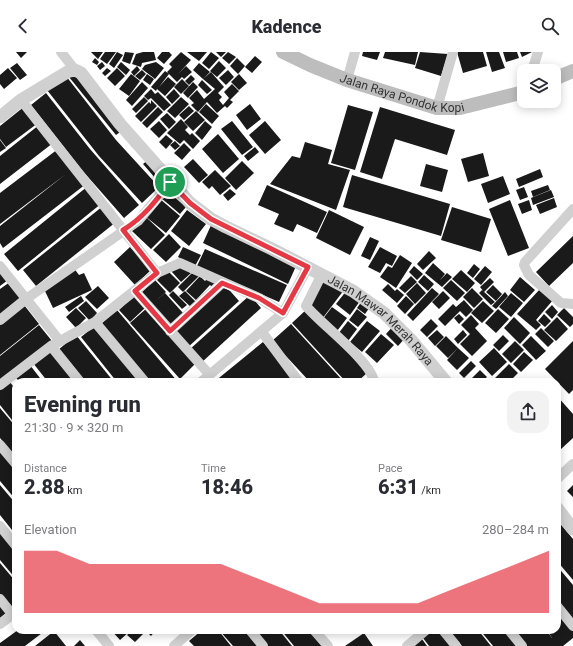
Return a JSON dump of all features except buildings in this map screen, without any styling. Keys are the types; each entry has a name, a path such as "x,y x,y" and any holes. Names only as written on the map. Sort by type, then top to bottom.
{"main road":[{"name":"Jalan Raya Pondok Kopi","path":"284,52 347,80 437,108 460,108 517,94"},
{"path":"561,77 573,71"}],"street":[{"path":"0,117 21,100 69,71 75,70 61,52"},
{"path":"347,80 355,52"},
{"path":"437,108 453,52"},
{"path":"534,64 538,52"},
{"name":"Jalan Mawar Merah Raya","path":"75,70 81,73 120,124 190,203 211,219 353,291 384,313 411,340 443,378"},
{"path":"21,100 157,273"},
{"path":"0,320 26,299 138,221 170,182"},
{"path":"573,209 525,262 524,265 529,275 561,303 573,304"},
{"path":"15,378 55,343 95,322 157,273 180,263 222,283 259,298 283,313"},
{"path":"0,266 26,299 77,378"},
{"path":"205,378 283,313 308,267"},
{"path":"322,274 306,304 308,308 358,358 372,374 373,378"},
{"path":"170,331 222,283"},
{"path":"135,291 209,374"},
{"path":"95,322 142,378"},
{"path":"262,332 296,378"},
{"path":"0,385 12,380"},
{"path":"0,445 12,459"},
{"path":"561,475 573,464"},
{"path":"561,513 573,529"},
{"path":"0,526 12,541"},
{"path":"0,599 12,611"},
{"path":"561,611 573,626"},
{"path":"0,624 12,615"},
{"path":"99,634 109,646"},
{"path":"253,634 263,646"},
{"path":"318,634 328,646"},
{"path":"407,646 421,634"},
{"path":"446,634 456,646"},
{"path":"512,634 522,646"},
{"path":"174,646 186,642"}],"route":[{"path":"170,182 190,203 211,219 308,267 283,313 259,298 222,283 170,331 135,291 157,273 123,230 138,221 146,213 170,182"}]}
